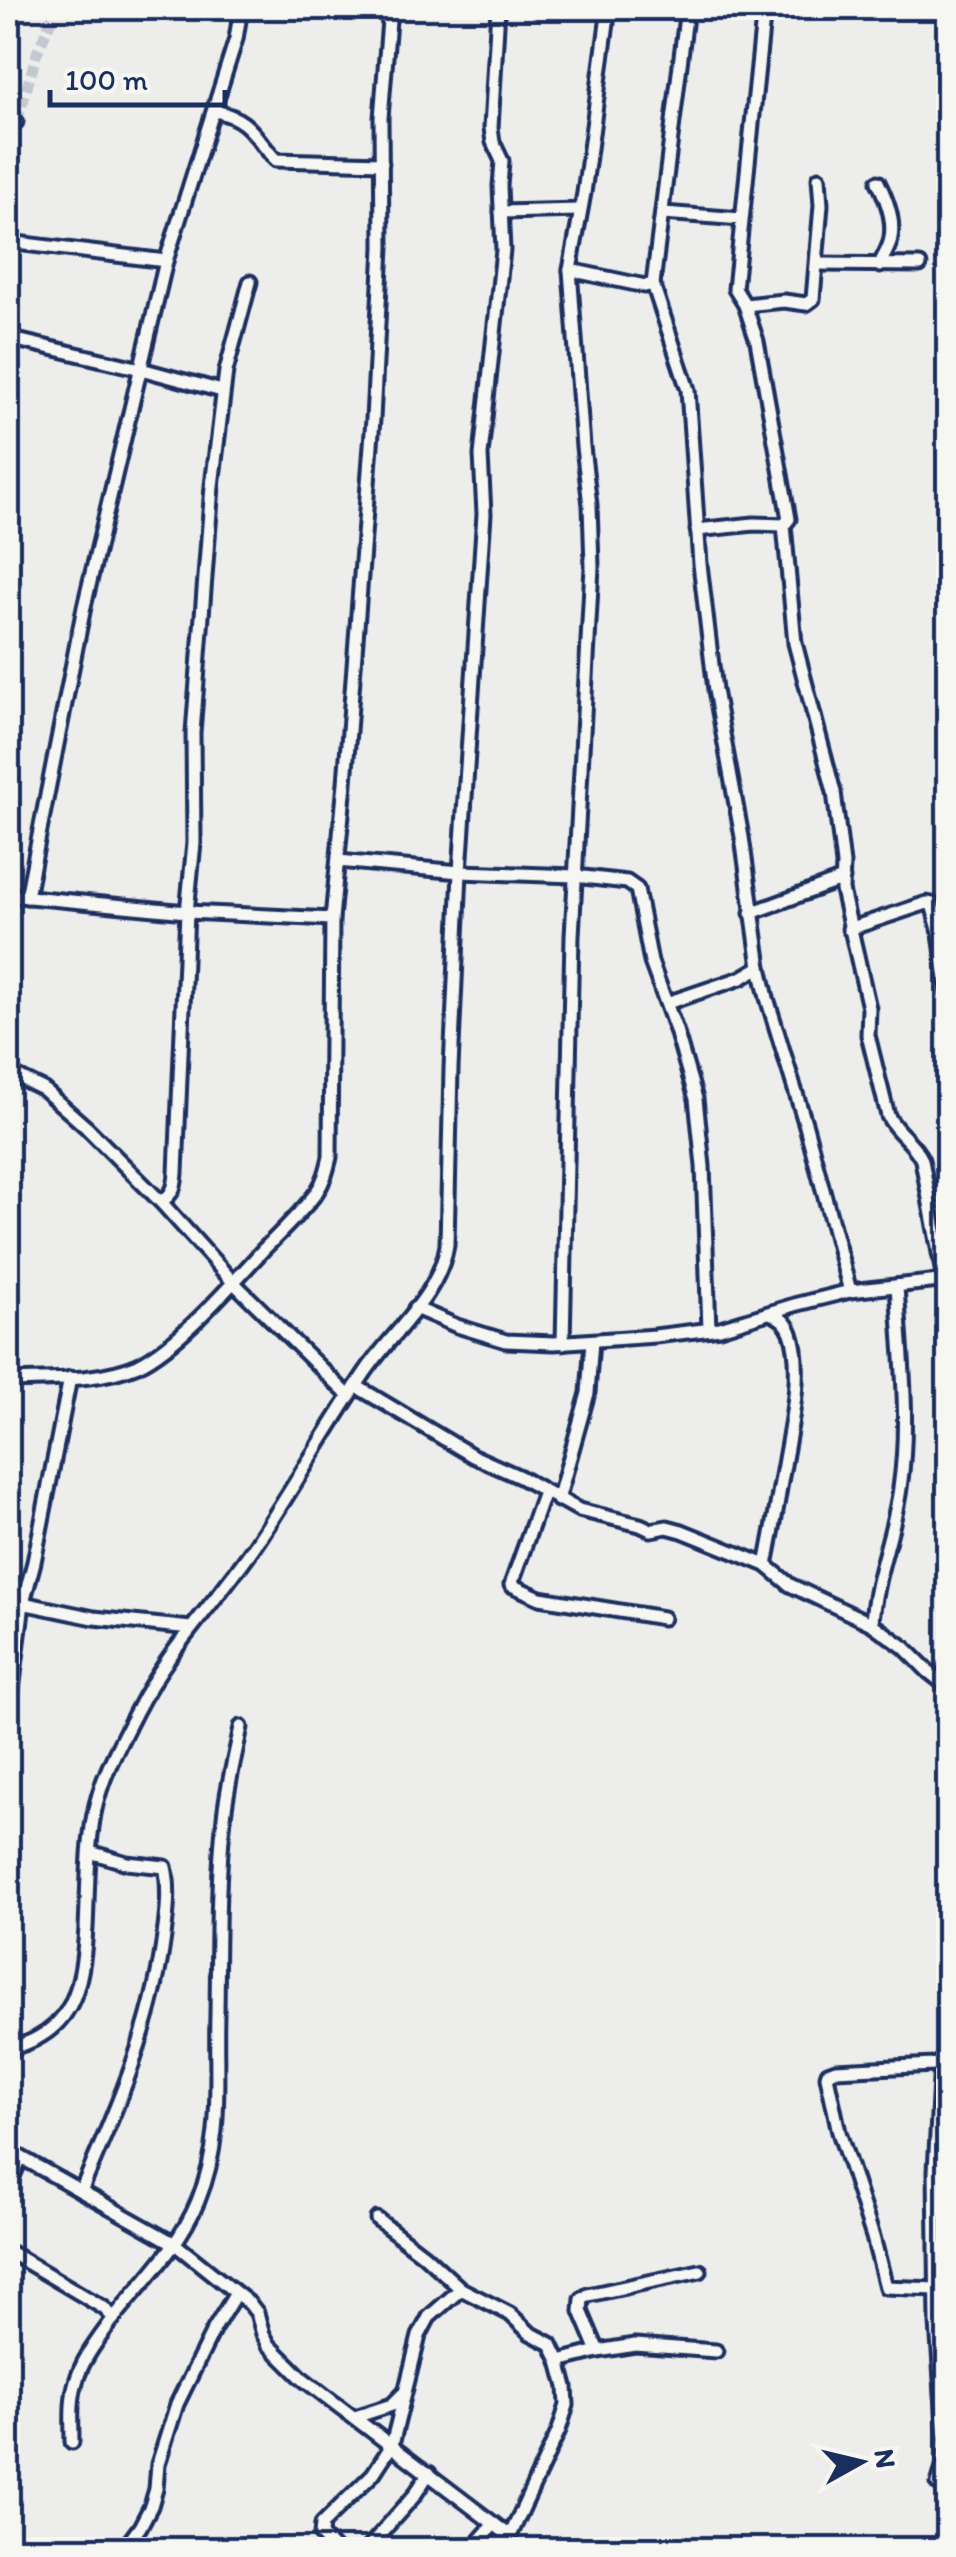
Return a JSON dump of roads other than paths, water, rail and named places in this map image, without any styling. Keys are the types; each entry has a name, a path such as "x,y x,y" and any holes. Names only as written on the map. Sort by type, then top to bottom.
{"street":[{"path":"27,897 84,607 166,261 215,111 241,8"},
{"path":"8,1381 113,1373 156,1356 233,1282 316,1193 327,1169 332,1077 332,919 374,400 382,247 382,99 390,8"},
{"path":"8,2049 36,2039 55,2026 76,1995 83,1965 94,1814 102,1783 140,1704 164,1665 256,1543 352,1391 440,1272 446,1245 460,872 484,514 481,455 503,250 502,161 493,142 490,120 498,8"},
{"path":"563,1343 570,968 592,567 570,270 609,8"},
{"path":"687,8 653,284 688,390 714,690 742,837 760,967 850,1292"},
{"path":"698,530 784,524 790,518 757,341 736,289 764,8 775,8"},
{"path":"215,111 236,117 276,160 382,163"},
{"path":"745,305 784,301 806,304 813,299 821,204 819,178"},
{"path":"878,182 891,215 888,249 880,266"},
{"path":"500,212 580,210"},
{"path":"663,213 741,219"},
{"path":"8,242 166,261"},
{"path":"818,264 920,265"},
{"path":"570,270 644,286 653,284"},
{"path":"161,1202 175,1187 187,912 194,843 194,703 212,486 222,392 250,282"},
{"path":"8,338 222,392"},
{"path":"415,1308 506,1342 563,1343 732,1326 810,1300 946,1280 922,1160 913,1143 894,1128 884,1106 868,1035 868,1008 842,890 834,792 795,643 784,524"},
{"path":"338,861 460,872 575,876 627,882 637,889 651,962 689,1072 700,1129 710,1329"},
{"path":"752,914 843,879"},
{"path":"8,895 187,912 332,919"},
{"path":"849,929 932,904 948,994"},
{"path":"667,1003 741,978 760,967"},
{"path":"8,1072 44,1089 86,1127 233,1282 352,1391 558,1500 650,1530 682,1531 766,1565 790,1585 872,1624 904,1647 948,1688"},
{"path":"872,1624 873,1601 900,1491 904,1455 897,1286"},
{"path":"766,1565 795,1388 791,1333 781,1317 770,1313"},
{"path":"558,1500 588,1393 592,1341"},
{"path":"8,1722 23,1603 70,1378"},
{"path":"544,1492 511,1586 540,1598 663,1618"},
{"path":"8,1600 94,1618 191,1628"},
{"path":"72,2442 76,2383 85,2359 175,2244 197,2204 216,2142 220,1875 224,1814 241,1728"},
{"path":"81,2191 141,2044 160,1968 167,1911 165,1867 90,1852"},
{"path":"948,2048 941,2062 935,2171 944,2438 944,2464 938,2484 948,2488"},
{"path":"936,2289 886,2287 839,2132 827,2076 836,2070 941,2062"},
{"path":"8,2150 175,2244 257,2313 263,2334 303,2379 510,2536 559,2430 568,2396 559,2360 551,2344 510,2314 461,2290 377,2218"},
{"path":"8,2188 21,2158"},
{"path":"8,2250 104,2308 114,2318"},
{"path":"598,2350 581,2311 582,2299 700,2271"},
{"path":"334,2550 321,2534 322,2524 373,2474 392,2445 424,2326 461,2290"},
{"path":"123,2550 152,2506 158,2464 177,2404 236,2293"},
{"path":"559,2360 635,2345 716,2352"},
{"path":"355,2418 392,2405 406,2391"},
{"path":"366,2550 414,2496 428,2474"},
{"path":"471,2550 494,2524"}],"tunnel":[{"path":"8,153 37,53 56,8"}]}
